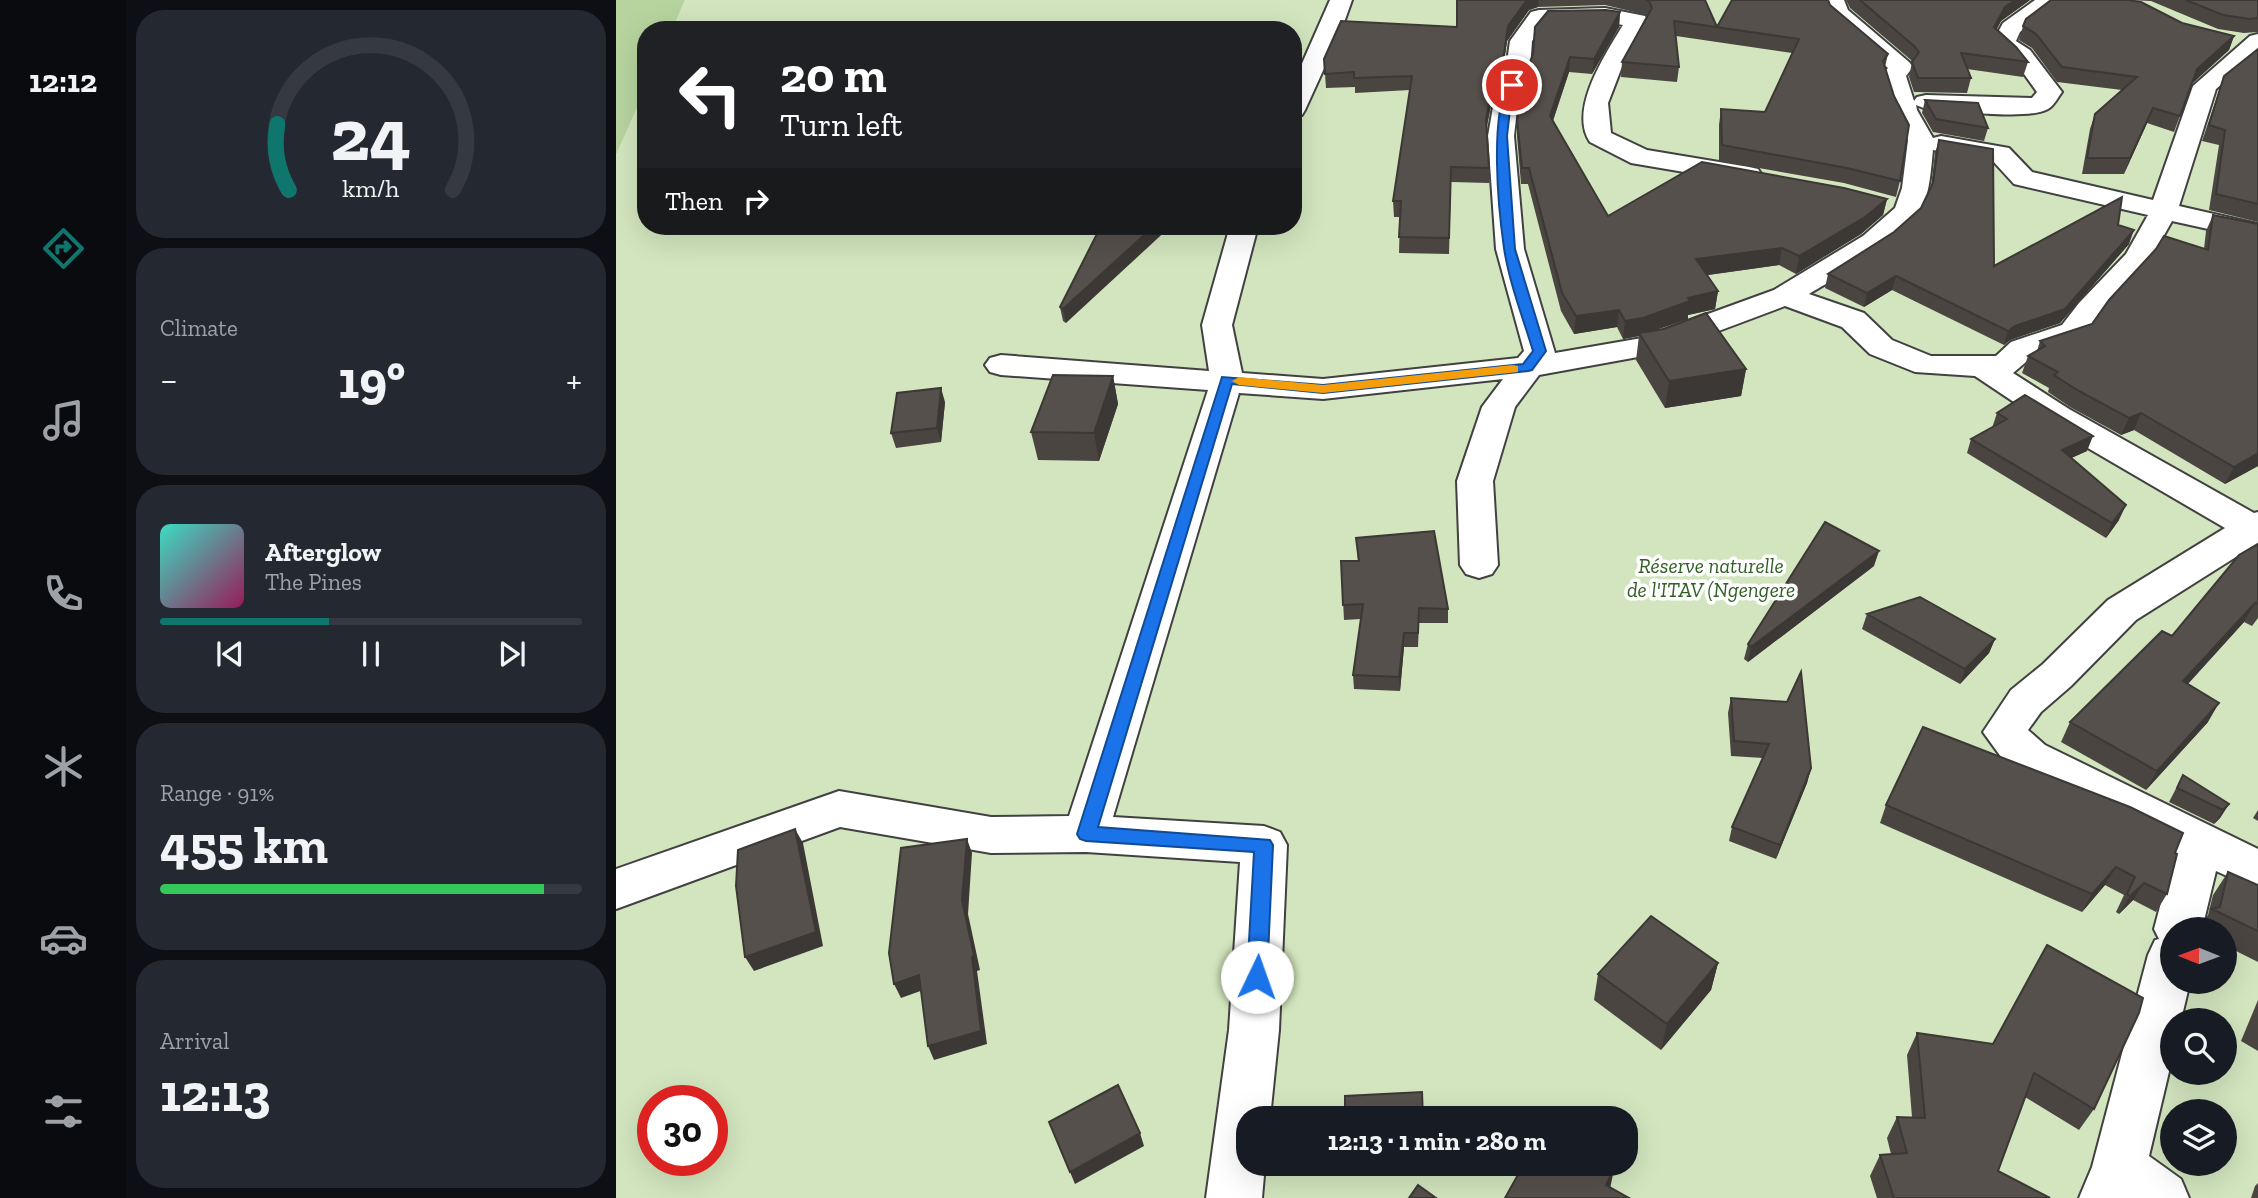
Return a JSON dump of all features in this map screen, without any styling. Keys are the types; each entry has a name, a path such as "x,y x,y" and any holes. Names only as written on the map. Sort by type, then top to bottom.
{"street":[{"path":"1302,91 1330,31 1341,0"},
{"path":"1001,365 1323,389 1528,367 1649,346 1785,296 1873,242 1895,207 1915,188 1921,140 1902,102 1894,75 1900,67 1837,12 1837,5 1833,0"},
{"path":"1902,102 1974,103 2025,108 2039,104 2050,92 2022,55 2003,43 2011,28 2049,0"},
{"path":"1479,565 1475,481 1499,407 1540,351 1510,249 1501,136 1506,101 1518,69 1521,41 1539,17 1605,15 1637,21 1611,64 1596,103 1599,137 1640,157 1777,181"},
{"path":"1785,296 1853,320 1881,347 1926,365 2005,365 2022,349 2073,332 2090,309 2138,258 2163,212 2205,86 2248,44"},
{"path":"1921,140 2000,154 2023,178 2258,232"},
{"path":"1086,834 1227,380 1217,325 1242,235"},
{"path":"1982,367 2057,416 2257,528 2122,610 2057,675 2026,701 2004,732 2030,757 2258,871"},
{"path":"616,889 839,809 991,835 1086,834 1264,845 1254,1030 1234,1198"},
{"path":"2181,917 2200,841"},
{"path":"2161,1198 2113,1183 2162,994"}],"green space":[{"path":"616,0 685,0 676,21 637,21 637,108 616,155"},
{"name":"Réserve naturelle de l'ITAV (Ngengere","path":"685,0 2258,0 2258,1198 616,1198 616,155 637,108 637,235 1302,235 1302,21 676,21"}],"building":[{"path":"1457,0 1527,0 1508,26 1504,54 1492,85 1486,120 1489,168 1451,167 1449,238 1399,237 1401,201 1393,201 1412,76 1354,78 1354,72 1325,74 1324,59 1341,21 1457,27"},
{"path":"1646,0 1705,0 1717,27 1732,0 1828,0 1830,5 1888,54 1883,61 1894,96 1909,125 1900,181 1847,168 1722,145 1721,109 1765,112 1799,39 1674,21 1679,67 1622,62 1652,8"},
{"path":"1860,0 2015,0 2005,7 1994,27 2028,62 1961,53 1971,78 1918,78 1912,62 1919,52"},
{"path":"2051,0 2141,2 2182,23 2234,36 2197,69 2180,116 2153,108 2130,158 2087,158 2095,114 2137,77 2062,67 2036,34 2023,26 2026,19"},
{"path":"2186,0 2258,0 2258,18 2223,15"},
{"path":"1548,11 1620,12 1594,59 1570,57 1550,116 1608,216 1702,162 1844,188 1887,199 1865,217 1799,256 1782,248 1696,259 1718,291 1688,298 1690,301 1643,318 1625,321 1619,310 1576,316 1562,293 1529,168 1522,168 1517,120 1521,86 1533,54 1535,27"},
{"path":"2258,49 2258,204 2216,194 2225,130 2209,125 2224,76"},
{"path":"1925,100 1978,103 1988,128 1936,119"},
{"path":"1939,140 1993,149 1994,266 2122,197 2118,225 2134,230 2065,309 2015,326 2008,331 1896,276 1867,293 1828,274 1894,232 1921,208 1933,183"},
{"path":"2213,215 2258,224 2258,453 2234,467 2141,413 2129,418 2077,390 2054,375 2058,372 2028,356 2045,346 2040,341 2092,324 2164,236 2208,250"},
{"path":"1096,235 1144,235 1063,309 1060,307"},
{"path":"1706,313 1746,369 1669,381 1639,333 1664,329"},
{"path":"1053,375 1113,376 1094,433 1031,432"},
{"path":"941,388 937,428 891,433 897,393"},
{"path":"2025,395 2093,436 2062,450 2126,505 2112,523 1971,439 2007,419 1997,413"},
{"path":"1825,522 1879,551 1751,647 1748,644"},
{"path":"1434,531 1448,609 1419,608 1418,633 1404,633 1399,677 1353,675 1363,604 1343,605 1341,561 1359,561 1356,538"},
{"path":"2258,544 2258,604 2255,603 2183,681 2219,703 2157,771 2070,722 2162,631 2172,636 2239,555"},
{"path":"1920,597 1995,639 1965,669 1867,614"},
{"path":"1801,672 1811,768 1780,845 1732,827 1769,744 1734,741 1731,698 1787,702"},
{"path":"1923,727 2130,807 2183,833 2175,853 2177,854 2167,894 2144,883 2130,896 2127,894 2135,877 2116,867 2092,894 1886,805"},
{"path":"2183,775 2229,804 2223,810 2177,788"},
{"path":"795,829 816,932 745,957 736,886 738,850"},
{"path":"967,839 962,900 974,956 981,1031 928,1046 919,975 894,984 889,953 901,848"},
{"path":"2228,872 2258,885 2258,931 2237,921 2237,917 2229,917 2212,909 2220,907"},
{"path":"1651,916 1718,963 1667,1024 1598,974"},
{"path":"2047,945 2143,998 2139,1013 2094,1109 2034,1073 1998,1171 2050,1198 1894,1198 1880,1155 1907,1153 1897,1117 1925,1118 1917,1033 1993,1044"},
{"path":"1118,1085 1140,1133 1070,1172 1049,1122"},
{"path":"1422,1092 1423,1106 1345,1106 1345,1096"},
{"path":"1517,1176 1610,1176 1606,1185 1629,1198 1505,1198"},
{"path":"1418,1185 1436,1198 1409,1198"}],"slow traffic":[{"path":"1239,381 1323,389 1513,369"}],"route":[{"path":"1257,977 1264,845 1086,834 1227,380 1323,389 1528,367 1540,351 1510,249 1501,136 1506,101 1512,85"}]}
